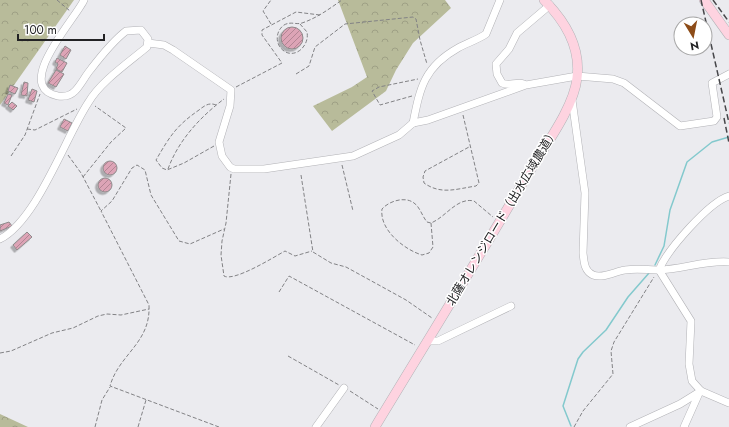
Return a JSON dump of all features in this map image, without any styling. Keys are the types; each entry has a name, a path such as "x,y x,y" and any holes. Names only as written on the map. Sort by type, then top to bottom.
{"street":[{"path":"0,239 11,233 21,222 64,149 87,104 124,65 147,47 148,43 146,36 141,30 132,29 126,31 90,69 74,92 70,95 64,96 51,94 44,87 41,75 56,39 76,16 84,0"},
{"path":"413,123 418,95 427,75 436,64 456,49 486,34 500,0"},
{"path":"704,0 729,35"},
{"path":"526,85 520,82 508,85 502,83 497,74 496,64 509,49 516,33 547,3"},
{"name":"北薩オレンジロード（出水広域農道）","path":"375,427 500,222 572,100 577,76 576,57 570,35 562,20 547,3"},
{"path":"148,43 164,45 173,50 231,93 219,142 222,156 232,168 238,170 264,169 353,156 398,135 413,123 462,108 526,85 577,76 613,79 624,84 680,126 714,121 717,117 712,84 729,74"},
{"path":"572,100 586,193 583,254 586,267 592,275 606,275 626,269 659,270 696,266 711,262 729,262"},
{"path":"659,270 667,256 710,207 729,196"},
{"path":"659,270 691,321 689,364 692,381 700,390 729,403"},
{"path":"427,341 438,341 511,306"},
{"path":"316,427 344,388"},
{"path":"630,427 680,404 700,390"},
{"path":"684,427 700,390"}],"path":[{"path":"57,0 76,16"},
{"path":"271,0 263,11 271,24"},
{"path":"300,24 307,32 308,40 305,46 296,53 285,51 278,43 278,32 286,24 293,22 300,24 320,15 342,0"},
{"path":"167,170 180,143 216,105 231,93 282,63 262,35 262,30 296,12 320,15"},
{"path":"296,74 309,66 315,47 345,24 414,17 427,75 379,87 372,92 380,106 418,95"},
{"path":"10,156 22,140 44,87"},
{"path":"27,129 35,130 87,104 126,128 111,142 83,177"},
{"path":"216,105 211,104 204,106 183,120 173,132 156,160 162,168 167,170 184,163 219,142"},
{"path":"462,108 469,147 479,182 477,186 441,190 433,189 424,183 423,177 425,171 469,147"},
{"path":"64,149 83,177 139,285 149,308 142,338 118,368 102,400 95,427"},
{"path":"340,159 353,211"},
{"path":"101,212 112,201 132,168 137,165 145,170 151,195 179,241 190,244 224,229"},
{"path":"232,168 221,255 225,277 231,278 245,272 285,251 294,256 313,250"},
{"path":"301,175 313,250 331,263 346,267 406,300 439,322"},
{"path":"431,223 458,204 470,200 474,201 500,222"},
{"path":"395,201 411,201 417,206 427,222 431,223 433,247 430,254 422,255 400,243 386,225 382,210 395,201"},
{"path":"574,427 583,411 613,374 611,351 614,342 659,270"},
{"path":"279,292 289,276 422,349"},
{"path":"0,353 11,351 52,333 73,328 98,316 107,314 121,315 149,308"},
{"path":"288,356 384,412"},
{"path":"110,386 219,427"},
{"path":"138,427 146,399"}],"green space":[{"path":"0,0 74,0 0,105"},
{"path":"338,0 445,0 451,8 413,43 396,70 386,91 332,131 313,106 352,87 367,77"},
{"path":"0,414 28,427 0,427"}],"building":[{"path":"292,27 300,30 303,38 300,46 292,49 284,46 281,38 284,30"},
{"path":"65,46 71,50 66,59 60,55"},
{"path":"57,58 67,63 62,72 56,69 58,64 55,62"},
{"path":"56,70 64,74 56,87 48,83"},
{"path":"24,82 28,83 27,96 21,95"},
{"path":"10,85 18,88 15,94 8,91"},
{"path":"32,89 37,91 34,102 28,100"},
{"path":"8,94 12,95 8,105 4,103"},
{"path":"12,102 17,106 13,110 8,106"},
{"path":"64,119 72,123 68,131 60,127"},
{"path":"107,161 113,161 117,165 117,171 113,175 107,175 103,171 103,165"},
{"path":"102,178 108,178 112,182 112,188 108,192 102,192 98,188 98,182"},
{"path":"9,222 12,226 0,231 0,225"},
{"path":"27,232 32,237 17,250 13,245"}],"waterway":[{"path":"655,265 664,246 670,210 687,162 712,142 729,137"},
{"path":"571,426 563,406 578,359 583,352 606,330 628,297 649,273"}],"railway":[{"path":"701,0 729,123"},
{"path":"713,0 729,22"},
{"path":"724,118 729,143"}]}
